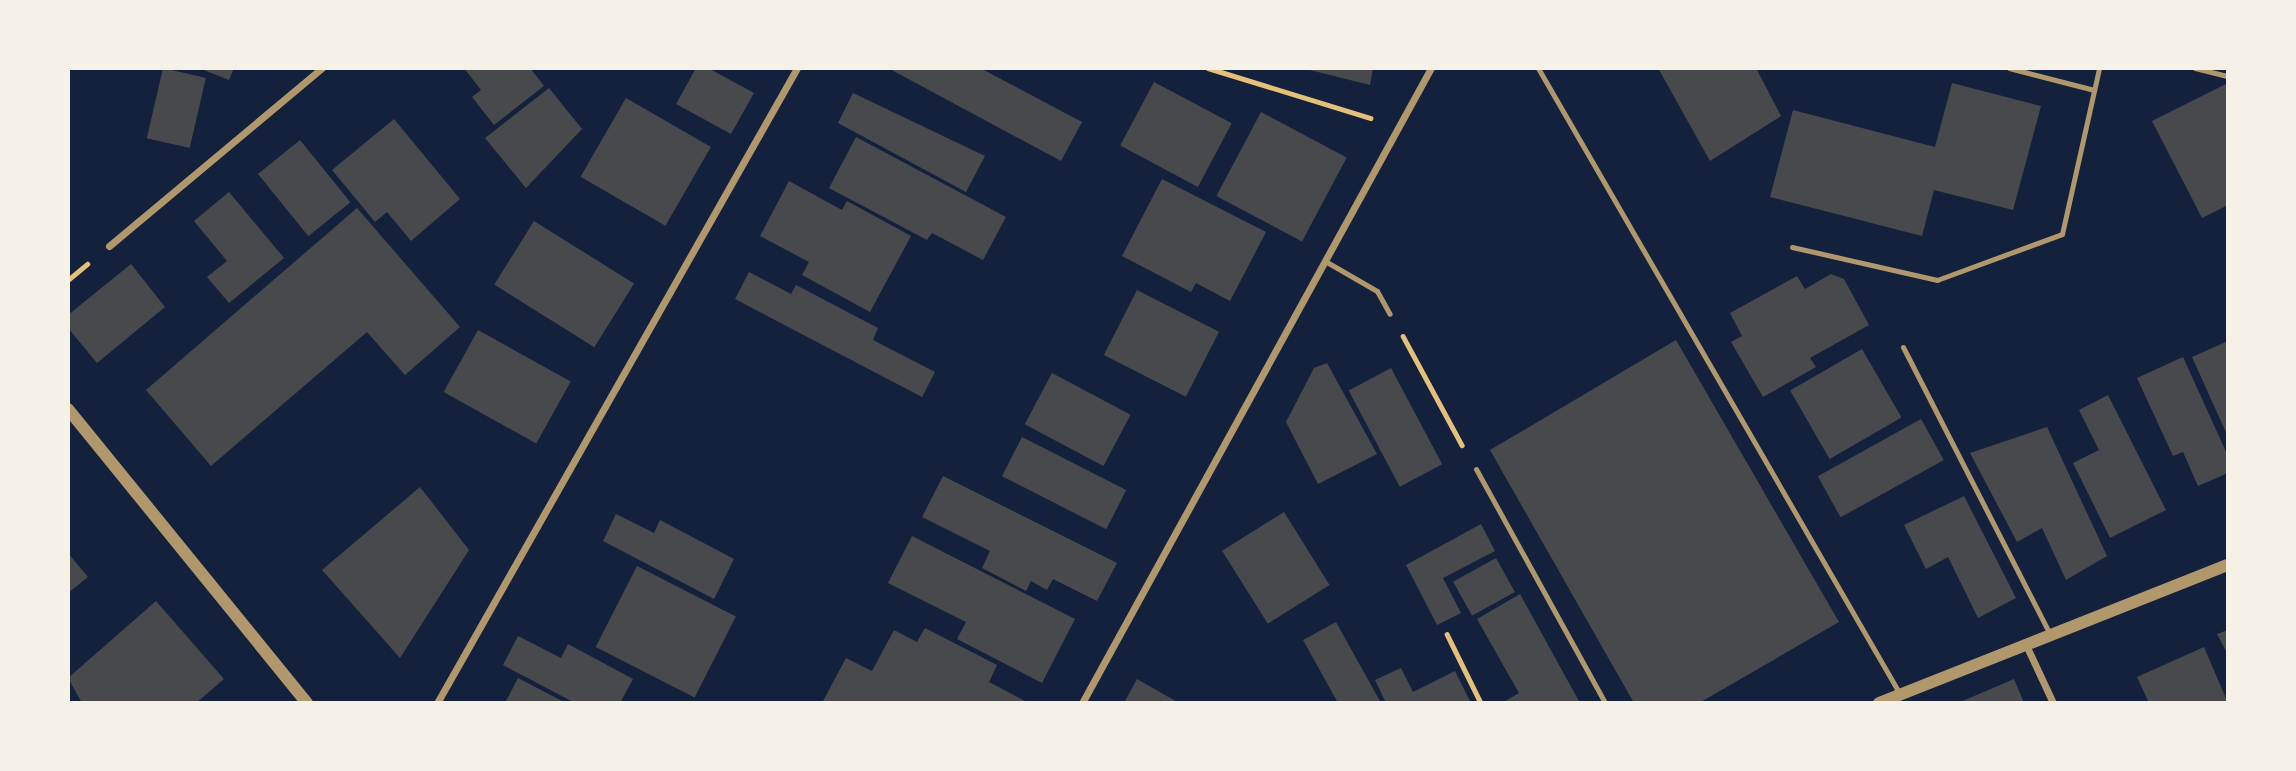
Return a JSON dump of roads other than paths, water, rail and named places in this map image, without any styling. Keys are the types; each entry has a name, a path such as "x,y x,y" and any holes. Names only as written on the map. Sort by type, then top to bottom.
{"street":[{"path":"109,246 322,68"},
{"path":"437,703 797,68"},
{"path":"1082,703 1431,68"},
{"path":"68,409 307,703"},
{"path":"1879,703 2228,565"},
{"path":"2026,645 2053,703"}],"lane":[{"path":"1538,68 1900,694"},
{"path":"2009,68 2094,90"},
{"path":"1792,247 1937,280 2062,234 2099,68"},
{"path":"2195,68 2228,76"},
{"path":"1325,261 1377,291 1390,314"},
{"path":"1903,347 2050,635"},
{"path":"1476,469 1605,703"}]}
